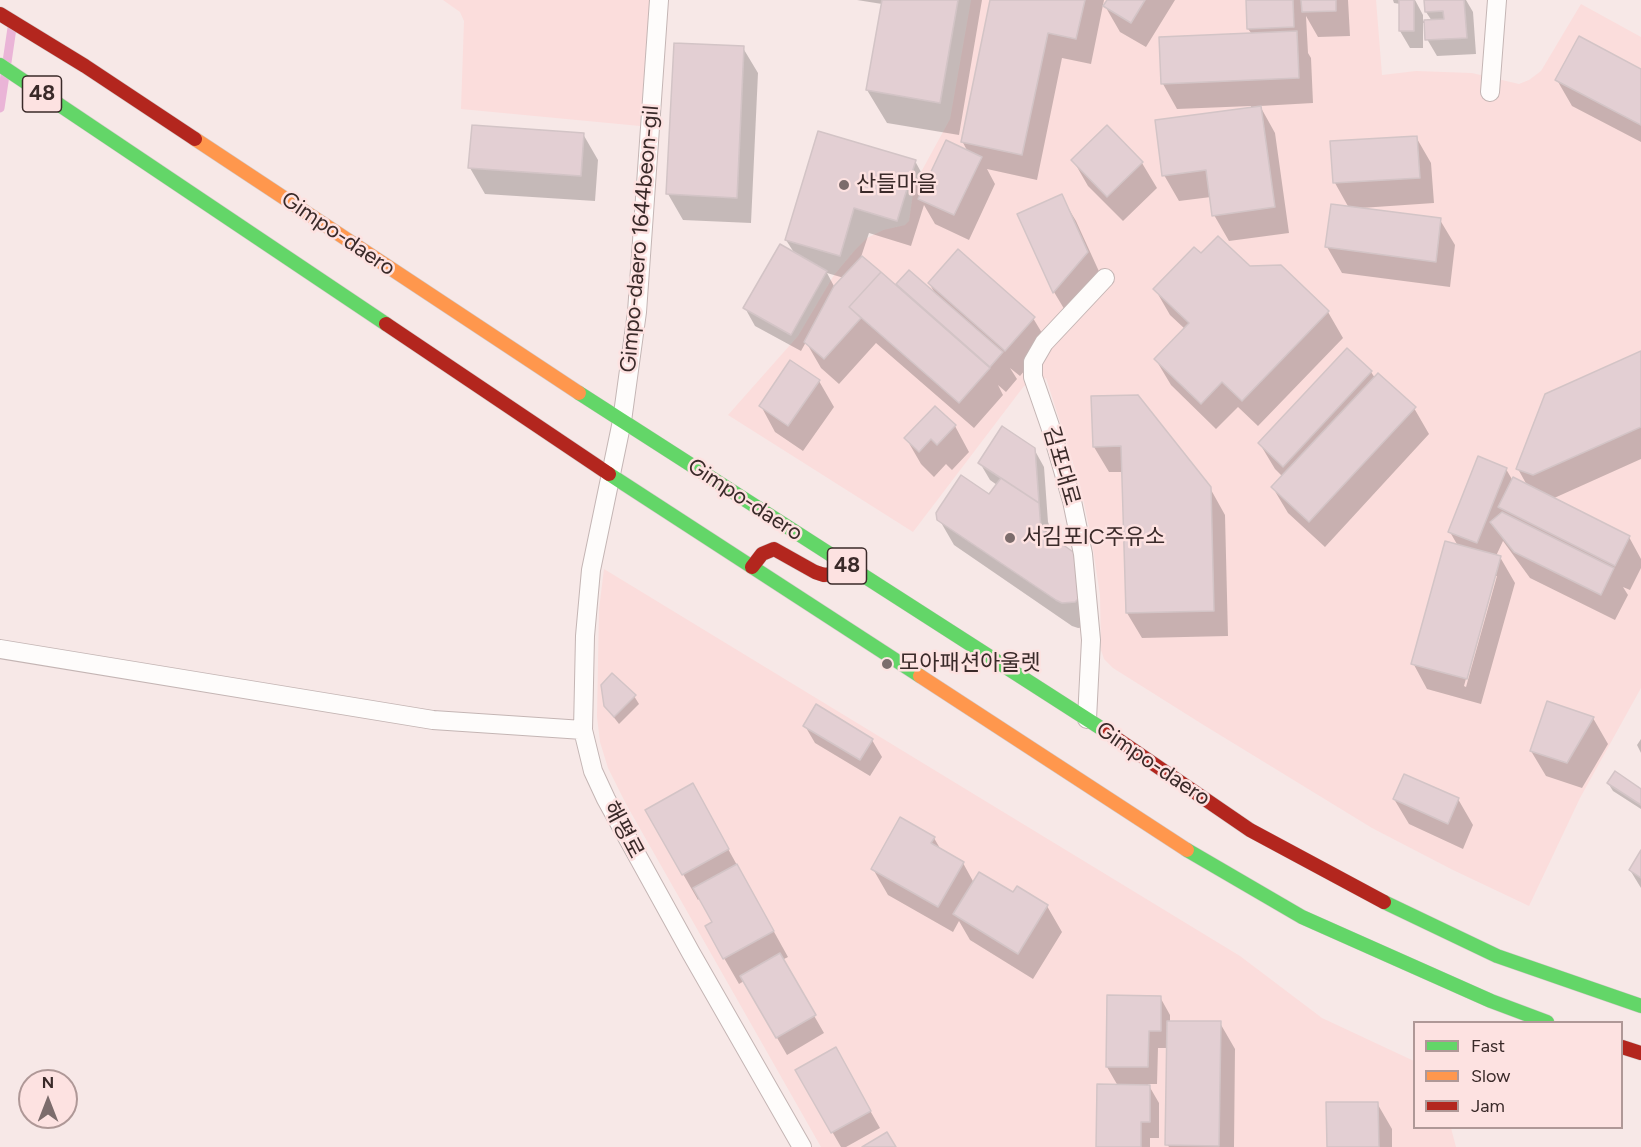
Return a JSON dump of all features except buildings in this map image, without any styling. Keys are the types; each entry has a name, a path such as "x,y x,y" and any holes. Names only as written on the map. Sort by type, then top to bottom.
{"main road":[{"name":"Gimpo-daero","path":"0,14 85,66 622,421 1087,719 1250,830 1376,898 1497,956 1641,1006"},
{"name":"48","path":"0,65 612,476 1217,868 1312,922 1469,992 1542,1021"},
{"path":"753,567 762,554 774,549 815,572 833,574 853,570"},
{"path":"1623,1047 1641,1053"}],"lane":[{"name":"Gimpo-daero 1644beon-gil","path":"612,476 622,421 639,288 659,0"},
{"path":"1490,92 1497,0"},
{"name":"김포대로","path":"1087,719 1091,640 1083,554 1072,501 1033,377 1033,362 1044,343 1105,278"},
{"name":"해평로","path":"612,476 591,570 585,636 583,730 593,771 612,810 802,1147"},
{"path":"0,649 434,720 583,730"}],"shaded area":[{"path":"443,0 650,0 640,126 461,109 464,21 460,12"},
{"path":"971,0 1376,0 1382,75 1416,71 1472,73 1519,84 1541,71 1581,4 1641,37 1641,688 1580,798 1529,906 1372,828 1113,668 1104,659 1101,650 1100,595 1091,536 1080,485 1046,378 1024,386 913,532 728,415 798,336 834,275 855,250 867,238 883,230 905,225 909,221 913,193 920,174 950,119"},
{"name":"모아패션아울렛","path":"604,569 1240,956 1322,1018 1413,1061 1413,1129 1451,1129 1456,1147 821,1147 626,804 608,768 600,742 597,717 599,609"}],"waterway":[{"path":"7,62 12,28"},
{"path":"0,108 5,75"}],"traffic: fast":[{"path":"0,65 386,324"},
{"path":"579,393 1107,732"},
{"path":"609,474 920,676"},
{"path":"1187,850 1302,917 1491,1001 1544,1021"},
{"path":"1384,902 1497,956 1641,1006"}],"traffic: slow":[{"path":"195,139 579,393"},
{"path":"920,676 1187,850"}],"traffic: jam":[{"path":"0,14 85,66 195,139"},
{"path":"386,324 609,474"},
{"path":"752,567 762,554 774,549 815,572 824,575 840,573"},
{"path":"1107,732 1250,830 1384,902"},
{"path":"1623,1047 1641,1053"}],"place":[{"name":"산들마을","path":"844,185"},
{"name":"서김포IC주유소","path":"1010,538"},
{"name":"모아패션아울렛","path":"887,664"}]}
